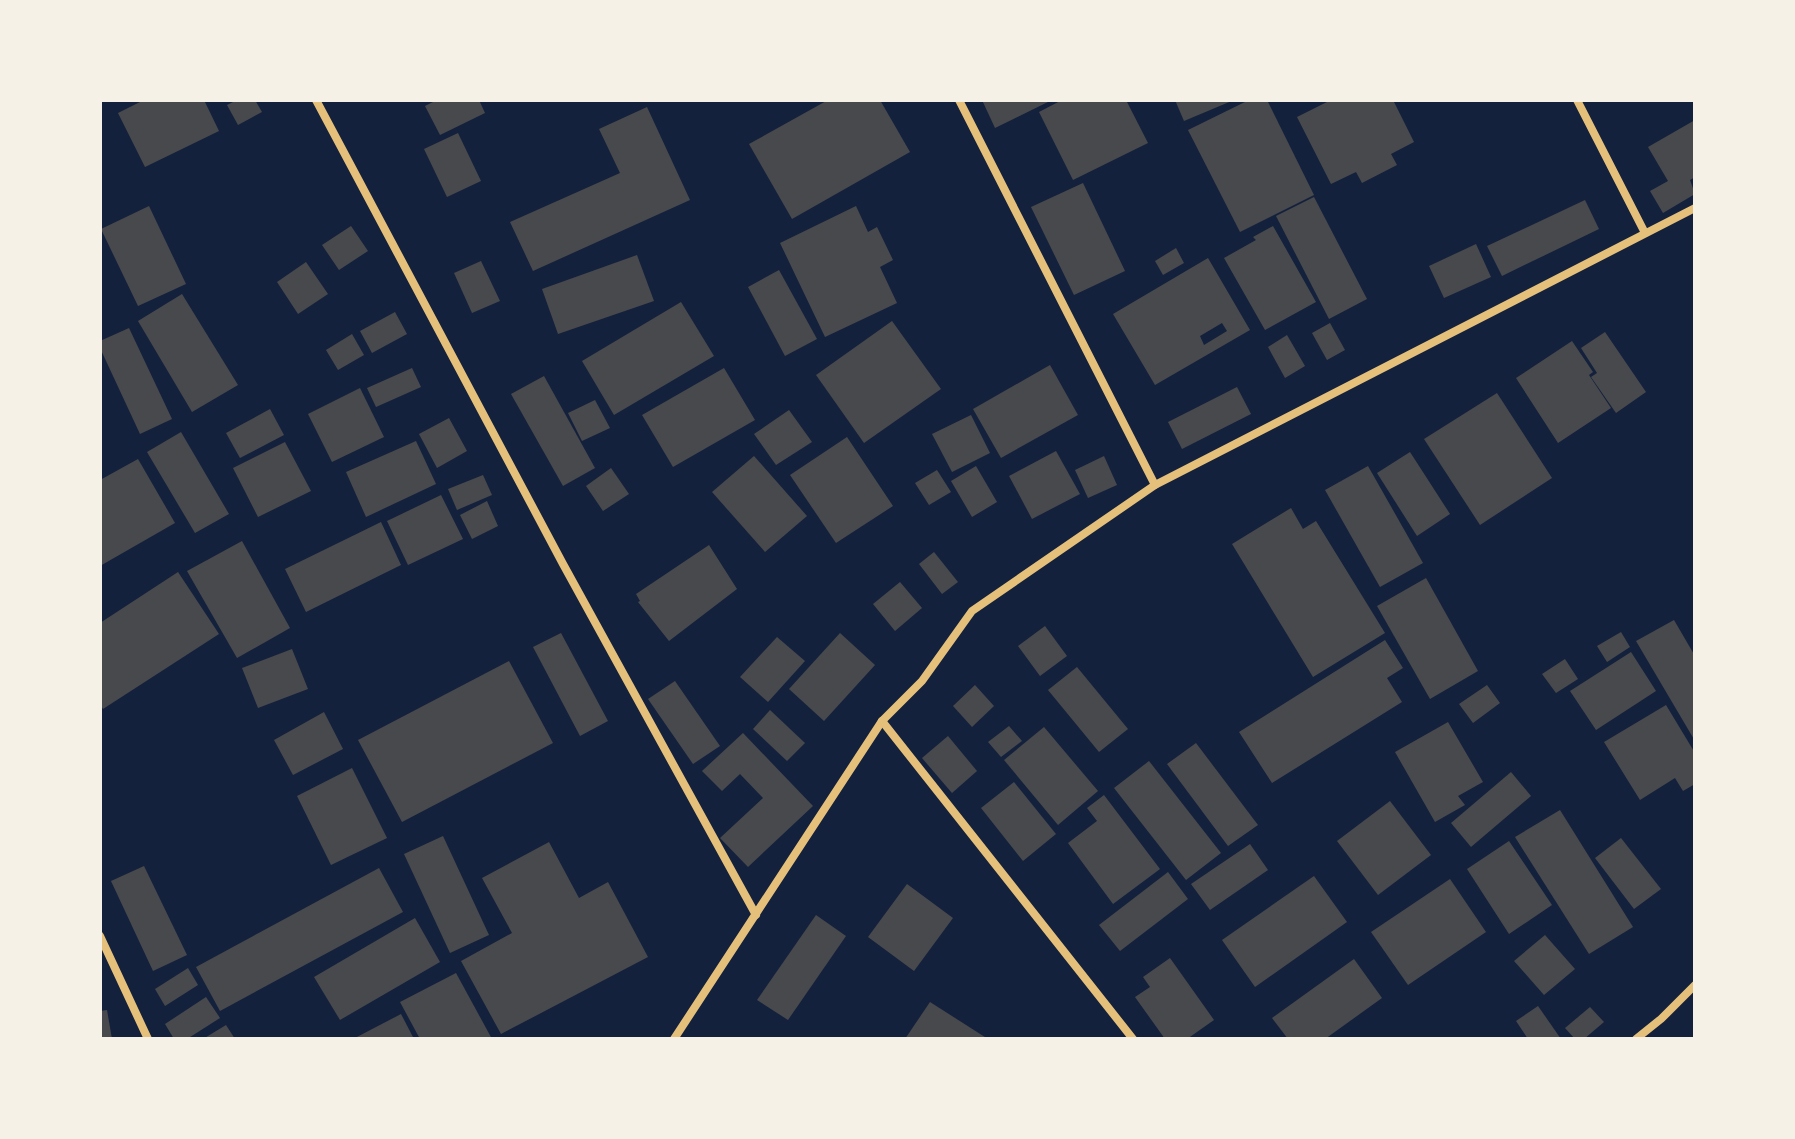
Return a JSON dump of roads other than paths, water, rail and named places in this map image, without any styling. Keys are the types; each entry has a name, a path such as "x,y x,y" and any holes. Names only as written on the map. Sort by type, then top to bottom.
{"street":[{"path":"316,100 563,564 756,915"},
{"path":"959,100 1155,485"},
{"path":"1577,100 1645,233"},
{"path":"674,1039 882,721 922,681 972,611 1155,485 1695,208"},
{"path":"882,721 1133,1039"},
{"path":"100,936 148,1039"},
{"path":"1636,1039 1695,985"}]}
